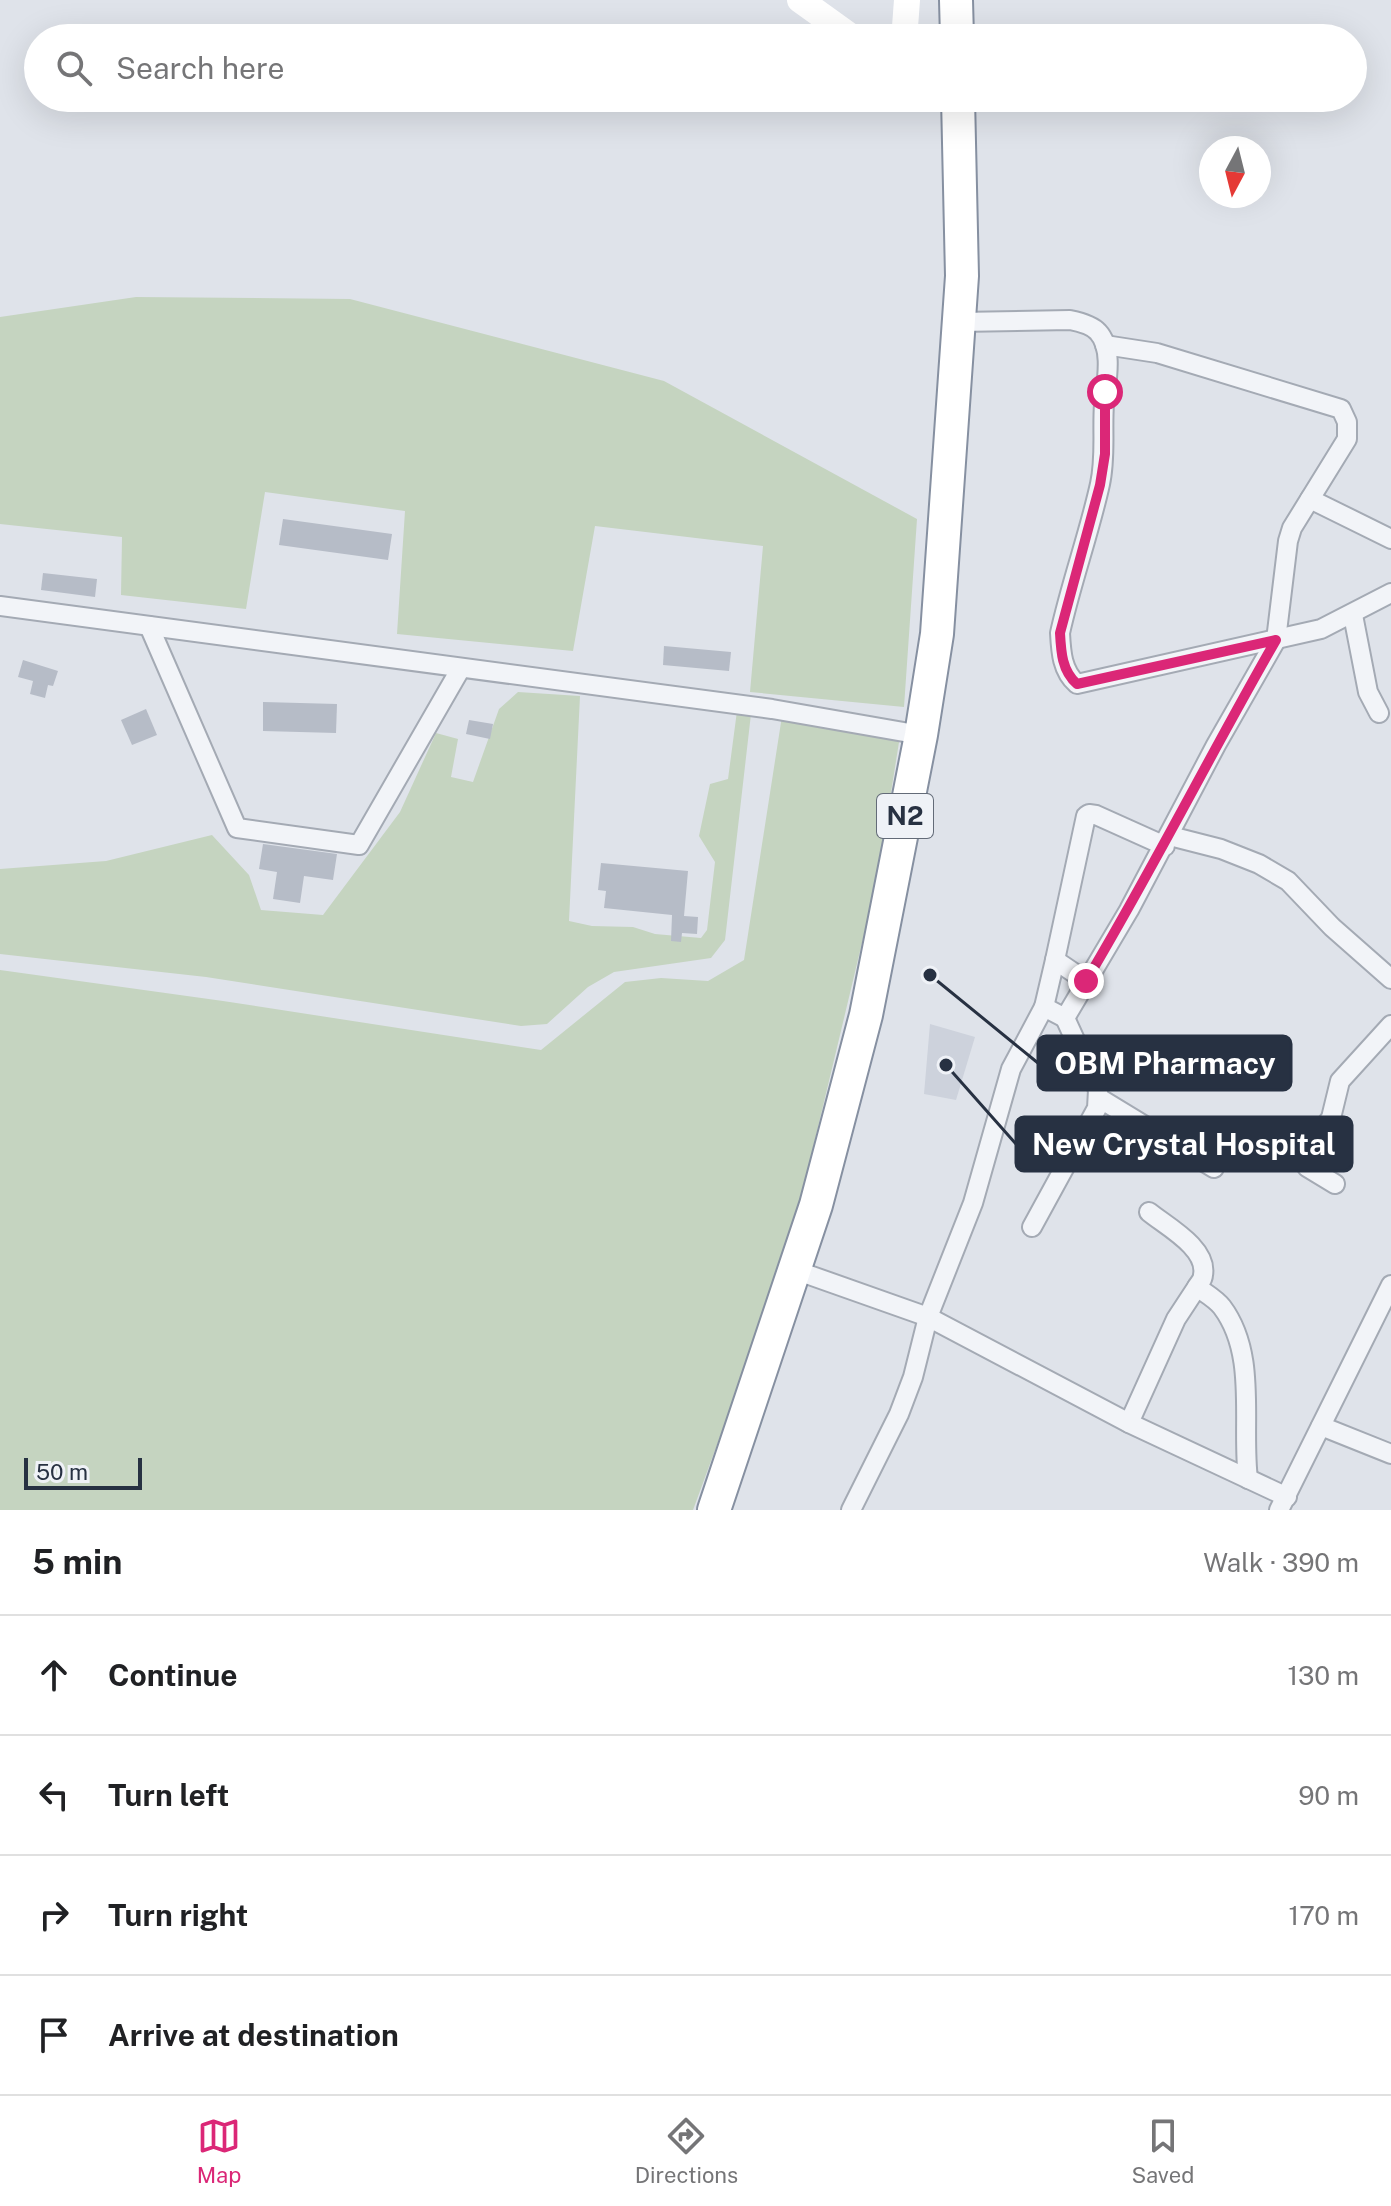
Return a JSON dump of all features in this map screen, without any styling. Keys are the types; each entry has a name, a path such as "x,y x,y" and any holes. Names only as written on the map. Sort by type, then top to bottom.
{"highway":[{"path":"956,0 957,24"},
{"name":"N2","path":"714,1510 816,1205 866,1015 921,735 937,634 962,276 958,112"}],"street":[{"path":"800,0 833,24"},
{"path":"905,24 907,0"},
{"path":"959,322 1070,320 1098,332 1105,345 1105,454 1100,485 1060,633 1061,656 1077,684 1321,629 1391,593"},
{"path":"1065,1018 1167,841 1216,745 1276,640 1292,528 1347,439 1347,422 1341,409 1157,353 1105,345"},
{"path":"1310,499 1391,539"},
{"path":"0,606 772,709 921,735"},
{"path":"1353,615 1368,692 1379,713"},
{"path":"149,626 237,828 359,845 461,668"},
{"path":"851,1510 899,1414 913,1377 928,1317 973,1203 1011,1069 1044,1007 1086,816 1096,815 1167,841 1221,849 1259,864 1288,881 1332,927 1391,979"},
{"path":"1055,960 1086,981"},
{"path":"1032,1227 1097,1108 1099,1098 1065,1018 1044,1007"},
{"path":"1335,1184 1307,1167 1302,1159 1303,1153 1331,1118 1340,1081 1391,1025"},
{"path":"1099,1098 1214,1168"},
{"path":"1129,1423 1176,1319 1204,1275 1200,1258 1193,1247 1149,1212"},
{"path":"795,1270 928,1317 1129,1423 1248,1479 1283,1504 1391,1285"},
{"path":"1197,1287 1221,1305 1243,1349 1244,1448 1248,1479"},
{"path":"1321,1426 1391,1454"}],"shaded area":[{"path":"930,1024 975,1037 956,1100 924,1094"}],"green space":[{"path":"136,297 350,299 664,381 917,519 904,707 750,692 763,546 595,526 573,651 397,634 405,511 265,492 246,609 121,595 122,537 0,524 0,317"},
{"path":"518,692 580,696 569,921 592,926 633,927 655,934 701,938 707,930 715,862 699,836 710,784 728,779 737,711 751,714 725,940 711,958 614,972 588,987 547,1024 521,1026 206,977 0,954 0,869 106,861 212,835 249,875 261,910 323,915 400,812 436,733 458,739 451,777 473,782 499,709"},
{"path":"782,716 900,736 877,880 802,1194 746,1366 693,1510 0,1510 0,970 541,1050 625,982 661,978 708,981 744,960"}],"building":[{"path":"283,519 392,534 388,560 279,545"},
{"path":"43,573 97,579 95,597 41,590"},
{"path":"664,646 731,652 729,671 663,665"},
{"path":"23,660 58,671 53,686 48,685 45,698 30,694 33,681 18,677"},
{"path":"263,702 337,704 336,733 263,731"},
{"path":"146,709 157,735 132,745 121,720"},
{"path":"469,720 493,724 490,739 466,734"},
{"path":"263,844 337,854 333,880 304,876 300,903 273,899 277,872 259,869"},
{"path":"601,863 688,871 684,916 698,917 697,934 682,933 681,942 671,941 672,915 604,908 606,891 598,890"}],"place":[{"name":"OBM Pharmacy","path":"930,975"},
{"name":"New Crystal Hospital","path":"946,1065"}],"route":[{"path":"1086,981 1129,910 1216,745 1276,640 1077,684 1073,681 1061,656 1060,633 1100,485 1105,454 1105,392"}]}
